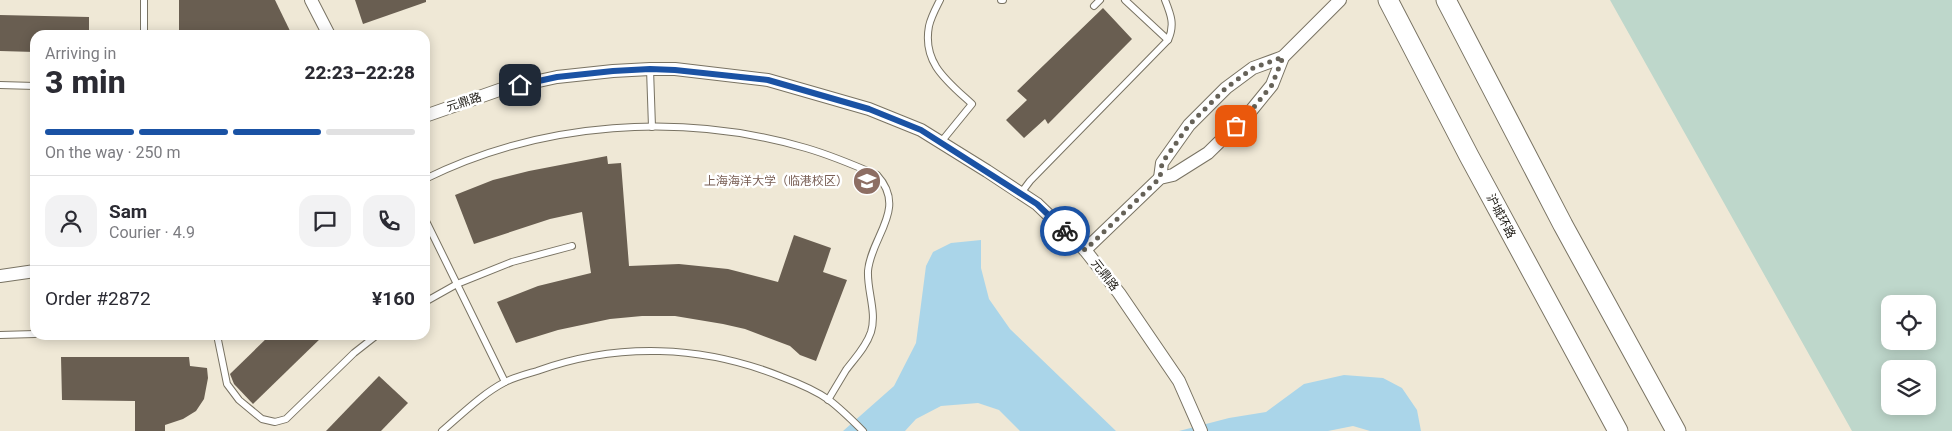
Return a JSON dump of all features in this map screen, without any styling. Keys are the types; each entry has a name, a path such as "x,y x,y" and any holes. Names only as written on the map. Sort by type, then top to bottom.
{"main road":[{"name":"沪城环路","path":"1388,0 1469,156 1618,431"},
{"path":"1446,0 1577,250 1676,431"}],"street":[{"path":"311,0 326,30"},
{"path":"1085,250 1160,178 1172,175 1208,153 1250,112 1272,85 1283,57 1340,0"},
{"path":"1160,178 1162,163 1189,125 1226,88 1253,68 1283,57"},
{"name":"元鼎路","path":"430,114 502,89 557,77 650,69 768,80 869,109 921,130 1037,204 1085,250 1119,293 1179,381 1200,427"},
{"path":"0,276 30,272"}],"lane":[{"path":"144,0 144,30"},
{"path":"940,0 930,24 928,43 932,60 944,78 972,104 941,142"},
{"path":"1094,6 1100,0"},
{"path":"1125,0 1168,40"},
{"path":"1021,193 1030,181 1168,40 1173,30 1173,20 1165,0"},
{"path":"650,69 652,127"},
{"path":"0,85 30,86"},
{"path":"430,176 498,149 543,137 593,130 652,127 714,130 765,137 808,148 877,175 884,183 889,195 889,212 870,258 868,272 872,309 871,330 865,346 846,371 828,400"},
{"path":"430,230 505,382"},
{"path":"430,299 457,284 512,262 572,246"},
{"path":"0,335 30,334"},
{"path":"218,340 227,384 239,400 262,419 275,422 286,419 354,353 371,340"},
{"path":"442,431 480,399 505,382 548,366 593,355 644,350 684,352 762,369 804,386 828,400 862,431"}],"green space":[{"path":"1610,0 1952,0 1952,431 1852,431"}],"water":[{"path":"981,240 981,268 989,299 1010,329 1116,431 1020,431 999,410 978,403 941,406 916,419 905,431 843,431 894,386 916,343 926,266 933,252 951,243"},
{"path":"1344,375 1383,378 1402,388 1417,410 1421,431 1370,431 1353,426 1328,431 1179,431 1229,418 1266,412 1304,384"}],"building":[{"path":"179,0 275,0 290,30 179,30"},
{"path":"355,0 426,0 426,2 363,24"},
{"path":"1103,8 1132,39 1048,124 1045,119 1024,138 1006,120 1027,100 1017,91"},
{"path":"0,15 89,17 89,30 30,30 30,52 0,51"},
{"path":"607,156 608,164 621,163 629,266 679,264 728,269 778,282 794,235 831,248 823,272 847,280 816,361 800,355 790,346 745,329 675,316 642,316 610,319 558,330 516,343 497,302 538,286 591,273 582,212 550,219 474,244 455,195 493,180"},
{"path":"265,340 319,340 253,404 234,384 230,374"},
{"path":"61,357 189,357 190,366 207,368 208,378 204,399 196,411 183,419 165,425 165,431 135,431 135,401 62,400"},
{"path":"379,376 408,403 381,431 326,431"}],"way so far":[{"path":"1065,231 1085,250 1160,178 1162,163 1189,125 1226,88 1253,68 1283,57 1272,85 1236,126"}],"place":[{"name":"上海海洋大学（临港校区）","path":"867,181"}],"route":[{"path":"520,85 557,77 650,69 768,80 869,109 921,130 1037,204 1065,231"}]}
